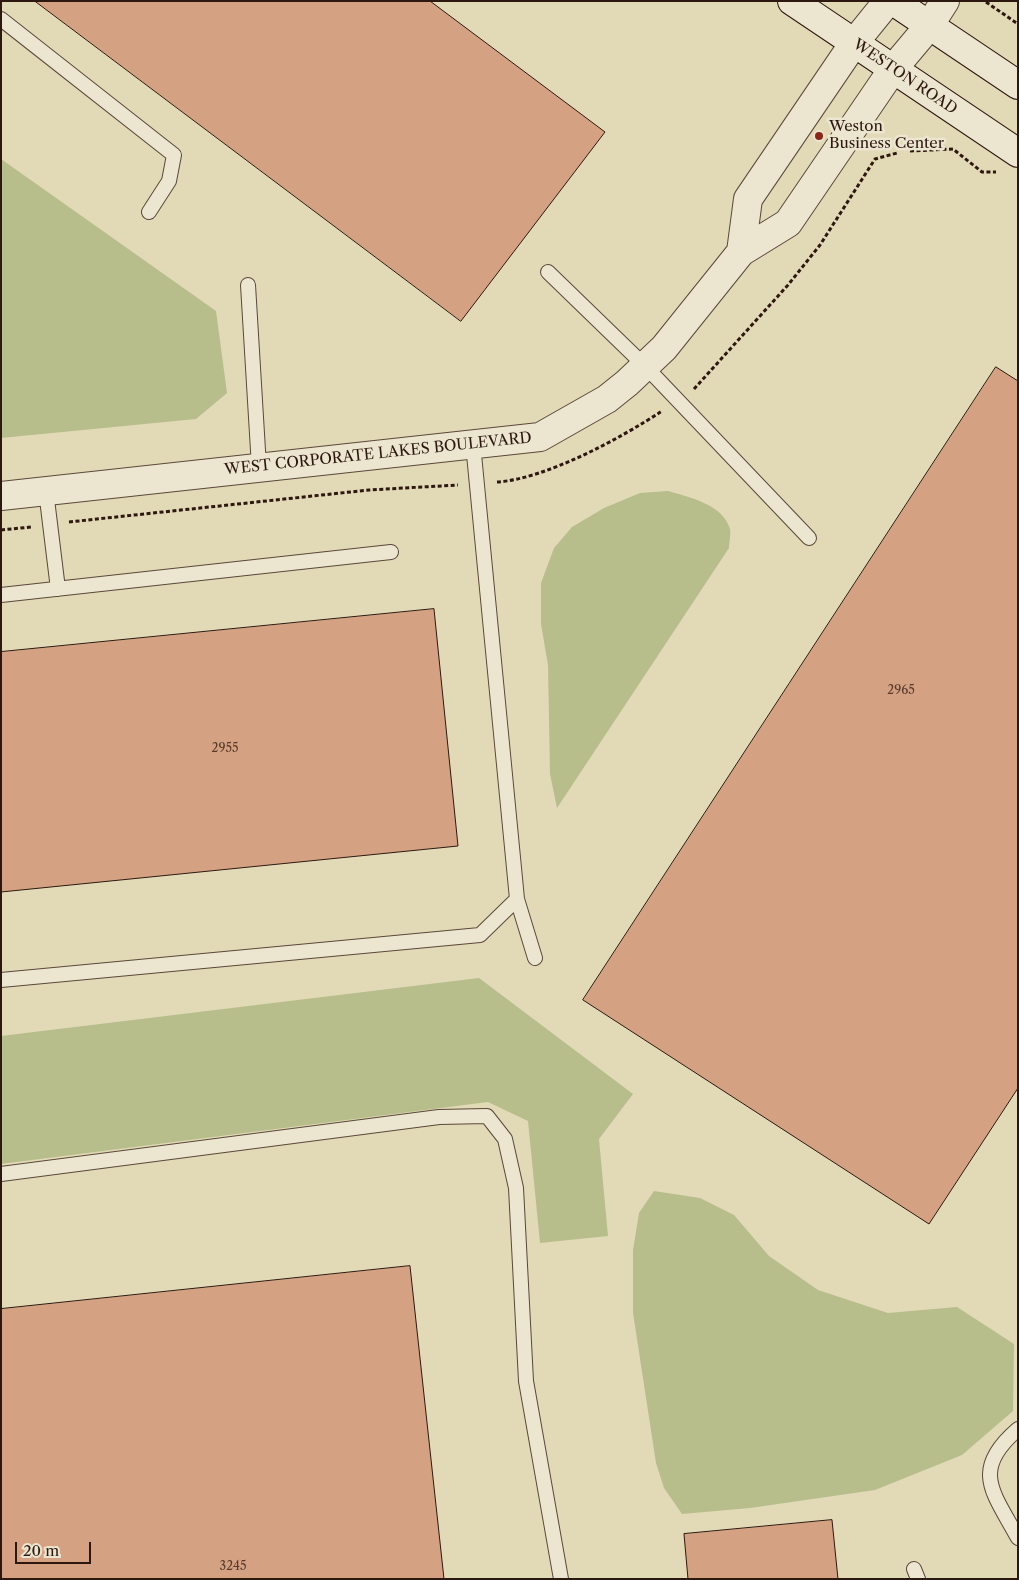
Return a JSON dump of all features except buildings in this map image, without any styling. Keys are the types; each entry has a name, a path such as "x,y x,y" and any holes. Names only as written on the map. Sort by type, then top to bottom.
{"street":[{"name":"WESTON ROAD","path":"792,1 893,69 1009,162"},
{"path":"741,252 748,199 854,43 888,1"},
{"path":"893,1 1018,85"},
{"name":"WEST CORPORATE LAKES BOULEVARD","path":"1,496 540,437 607,399 646,367 682,328 741,252 788,223 893,69 929,26 945,1"}],"lane":[{"path":"1,19 174,155 169,180 149,212"},
{"path":"548,272 646,367 809,538"},
{"path":"248,285 259,467"},
{"path":"473,444 517,899 535,958"},
{"path":"46,491 58,589"},
{"path":"1,595 391,552"},
{"path":"1,980 480,935 517,899"},
{"path":"1,1174 439,1117 487,1116 506,1139 516,1188 526,1381 561,1579"},
{"path":"1018,1429 996,1449 988,1476 992,1488 1018,1538"}],"path":[{"path":"986,2 1018,24"},
{"path":"910,151 953,149 982,172 1009,162"}],"green space":[{"path":"1,159 216,311 227,393 196,419 1,438"},
{"path":"668,491 695,499 720,513 730,529 729,548 557,808 550,774 548,665 541,624 541,583 554,548 572,527 604,508 640,493"},
{"path":"479,978 633,1094 599,1139 608,1236 540,1243 528,1121 488,1102 1,1164 1,1036"},
{"path":"654,1191 700,1198 734,1215 769,1256 818,1290 888,1313 957,1307 1014,1344 1013,1411 962,1455 875,1490 750,1508 682,1514 664,1488 656,1463 633,1313 633,1250 639,1213"}],"place":[{"name":"Weston Business Center","path":"819,136"}]}
